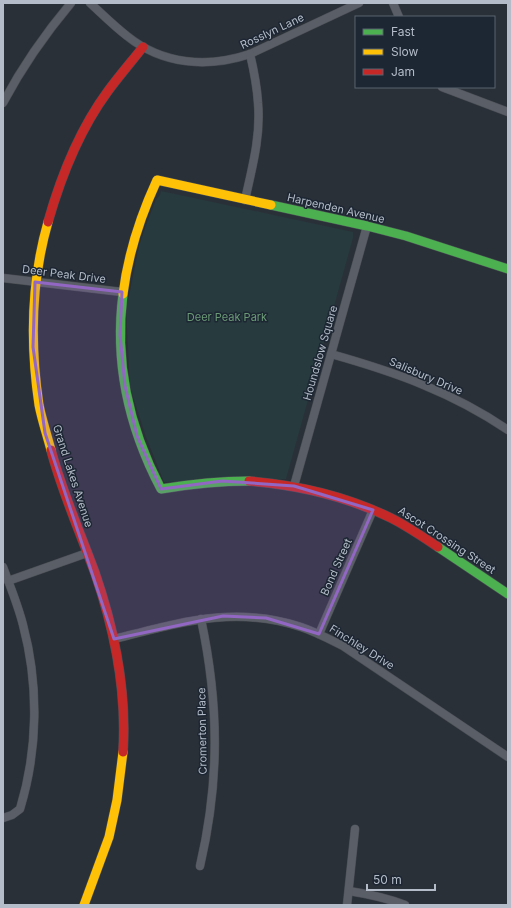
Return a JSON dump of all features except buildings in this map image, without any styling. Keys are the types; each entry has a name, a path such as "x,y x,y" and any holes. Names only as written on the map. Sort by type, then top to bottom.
{"street":[{"path":"3,103 35,49 71,3"},
{"name":"Rosslyn Lane","path":"90,3 128,37 143,47 166,57 181,61 199,63 216,63 233,60 250,54 359,3"},
{"path":"393,3 399,16"},
{"name":"Grand Lakes Avenue","path":"84,905 109,836 120,779 123,750 122,687 114,639 106,609 53,461 45,433 35,376 33,318 37,261 49,211 58,183 83,130 98,106 114,82 143,47"},
{"path":"245,200 256,147 259,104 250,54"},
{"path":"445,88 508,112"},
{"name":"Harpenden Avenue","path":"122,292 133,241 142,214 157,180 367,226 406,236 508,269"},
{"name":"Houndslow Square","path":"294,486 367,226"},
{"name":"Deer Peak Drive","path":"3,278 122,292"},
{"name":"Ascot Crossing Street","path":"122,292 120,335 125,386 138,436 160,489 198,483 246,481 294,486 322,492 373,510 415,532 508,594"},
{"name":"Salisbury Drive","path":"331,354 378,367 410,378 472,408 508,430"},
{"name":"Bond Street","path":"319,634 373,510"},
{"path":"8,581 87,553"},
{"path":"3,567 23,625 33,677 34,701 33,748 20,809 12,815 3,818"},
{"name":"Finchley Drive","path":"114,639 201,619 237,616 266,618 290,624 319,634 343,646 508,757"},
{"name":"Cromerton Place","path":"200,866 211,812 216,744 212,679 201,619"},
{"path":"347,905 355,829"},
{"path":"349,891 390,899 405,905"}],"highlighted area":[{"path":"35,282 122,292 120,335 125,386 137,436 161,489 222,481 294,486 373,510 319,634 266,618 223,616 114,639 45,433 33,347"}],"green space":[{"name":"Deer Peak Park","path":"161,191 353,232 353,238 286,479 164,482 146,437 130,387 126,308 139,246 156,200"}],"traffic: fast":[{"path":"271,205 406,236 508,269"},
{"path":"123,294 121,345 127,394 140,442 161,489 205,483 249,481"},
{"path":"438,547 508,594"}],"traffic: slow":[{"path":"123,294 131,250 145,208 157,180 271,205"},
{"path":"48,222 38,267 35,290 33,336 39,405 51,450"},
{"path":"84,905 109,837 117,800 123,752"}],"traffic: jam":[{"path":"48,222 65,170 80,137 108,91 143,47"},
{"path":"51,450 66,497 95,573 114,639 123,706 123,752"},
{"path":"249,481 286,485 322,493 357,504 397,521 438,547"}]}
